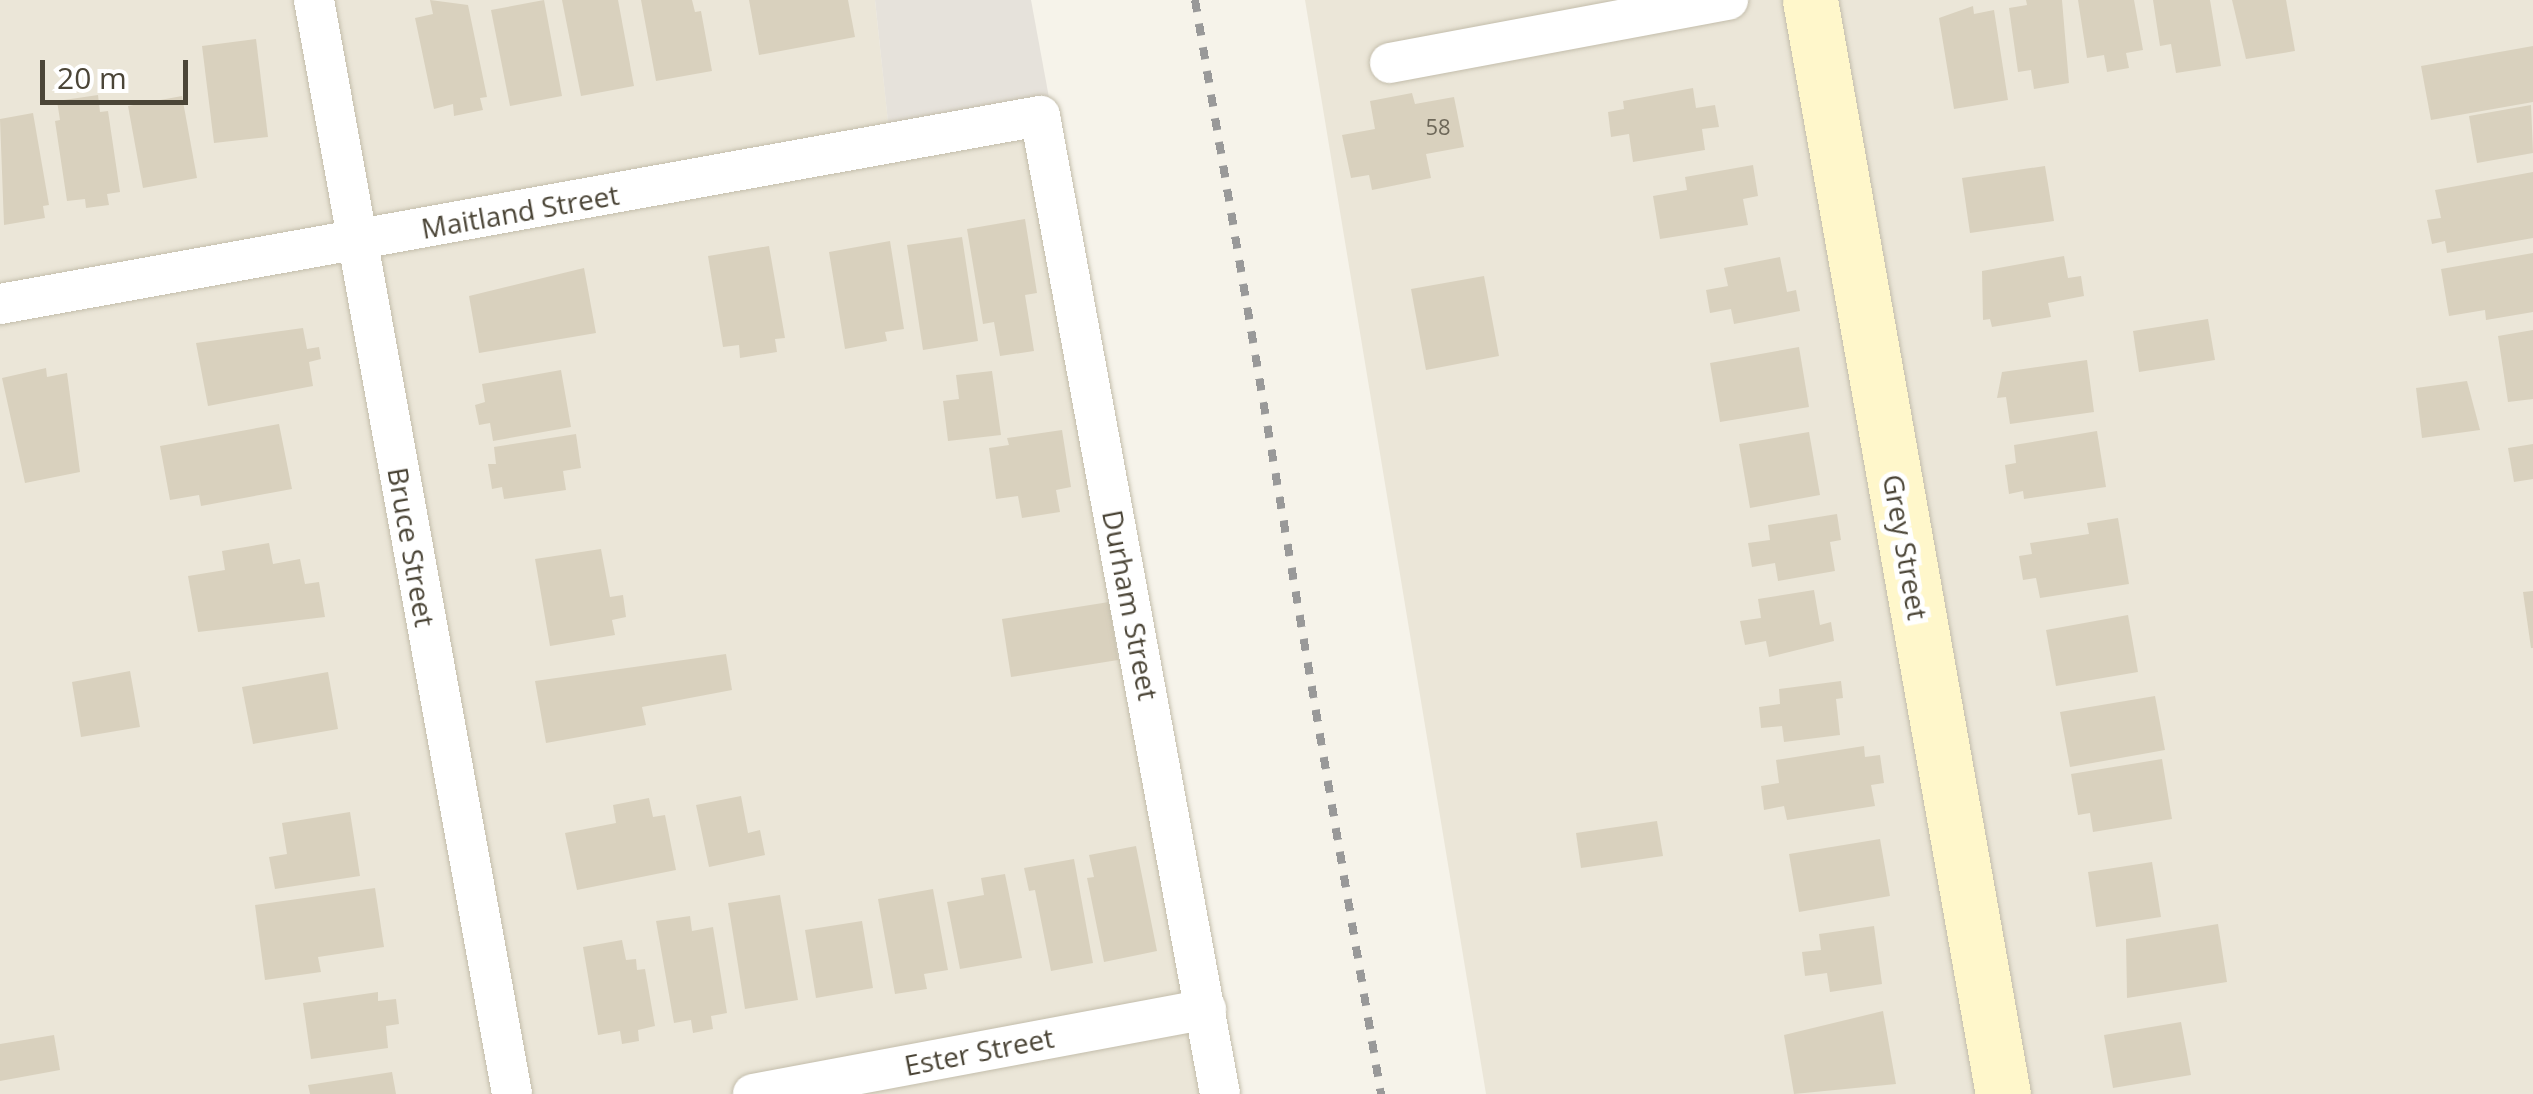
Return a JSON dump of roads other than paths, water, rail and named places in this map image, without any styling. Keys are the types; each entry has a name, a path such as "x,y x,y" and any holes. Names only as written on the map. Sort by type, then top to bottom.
{"street":[{"name":"Bruce Street","path":"314,0 512,1094"},
{"path":"1390,63 1728,0"},
{"name":"Grey Street","path":"1810,0 2003,1094"},
{"name":"Maitland Street","path":"0,304 1040,116"},
{"name":"Durham Street","path":"1040,116 1220,1094"},
{"name":"Ester Street","path":"752,1094 1206,1009"}],"railway":[{"path":"1195,0 1381,1094"}]}
